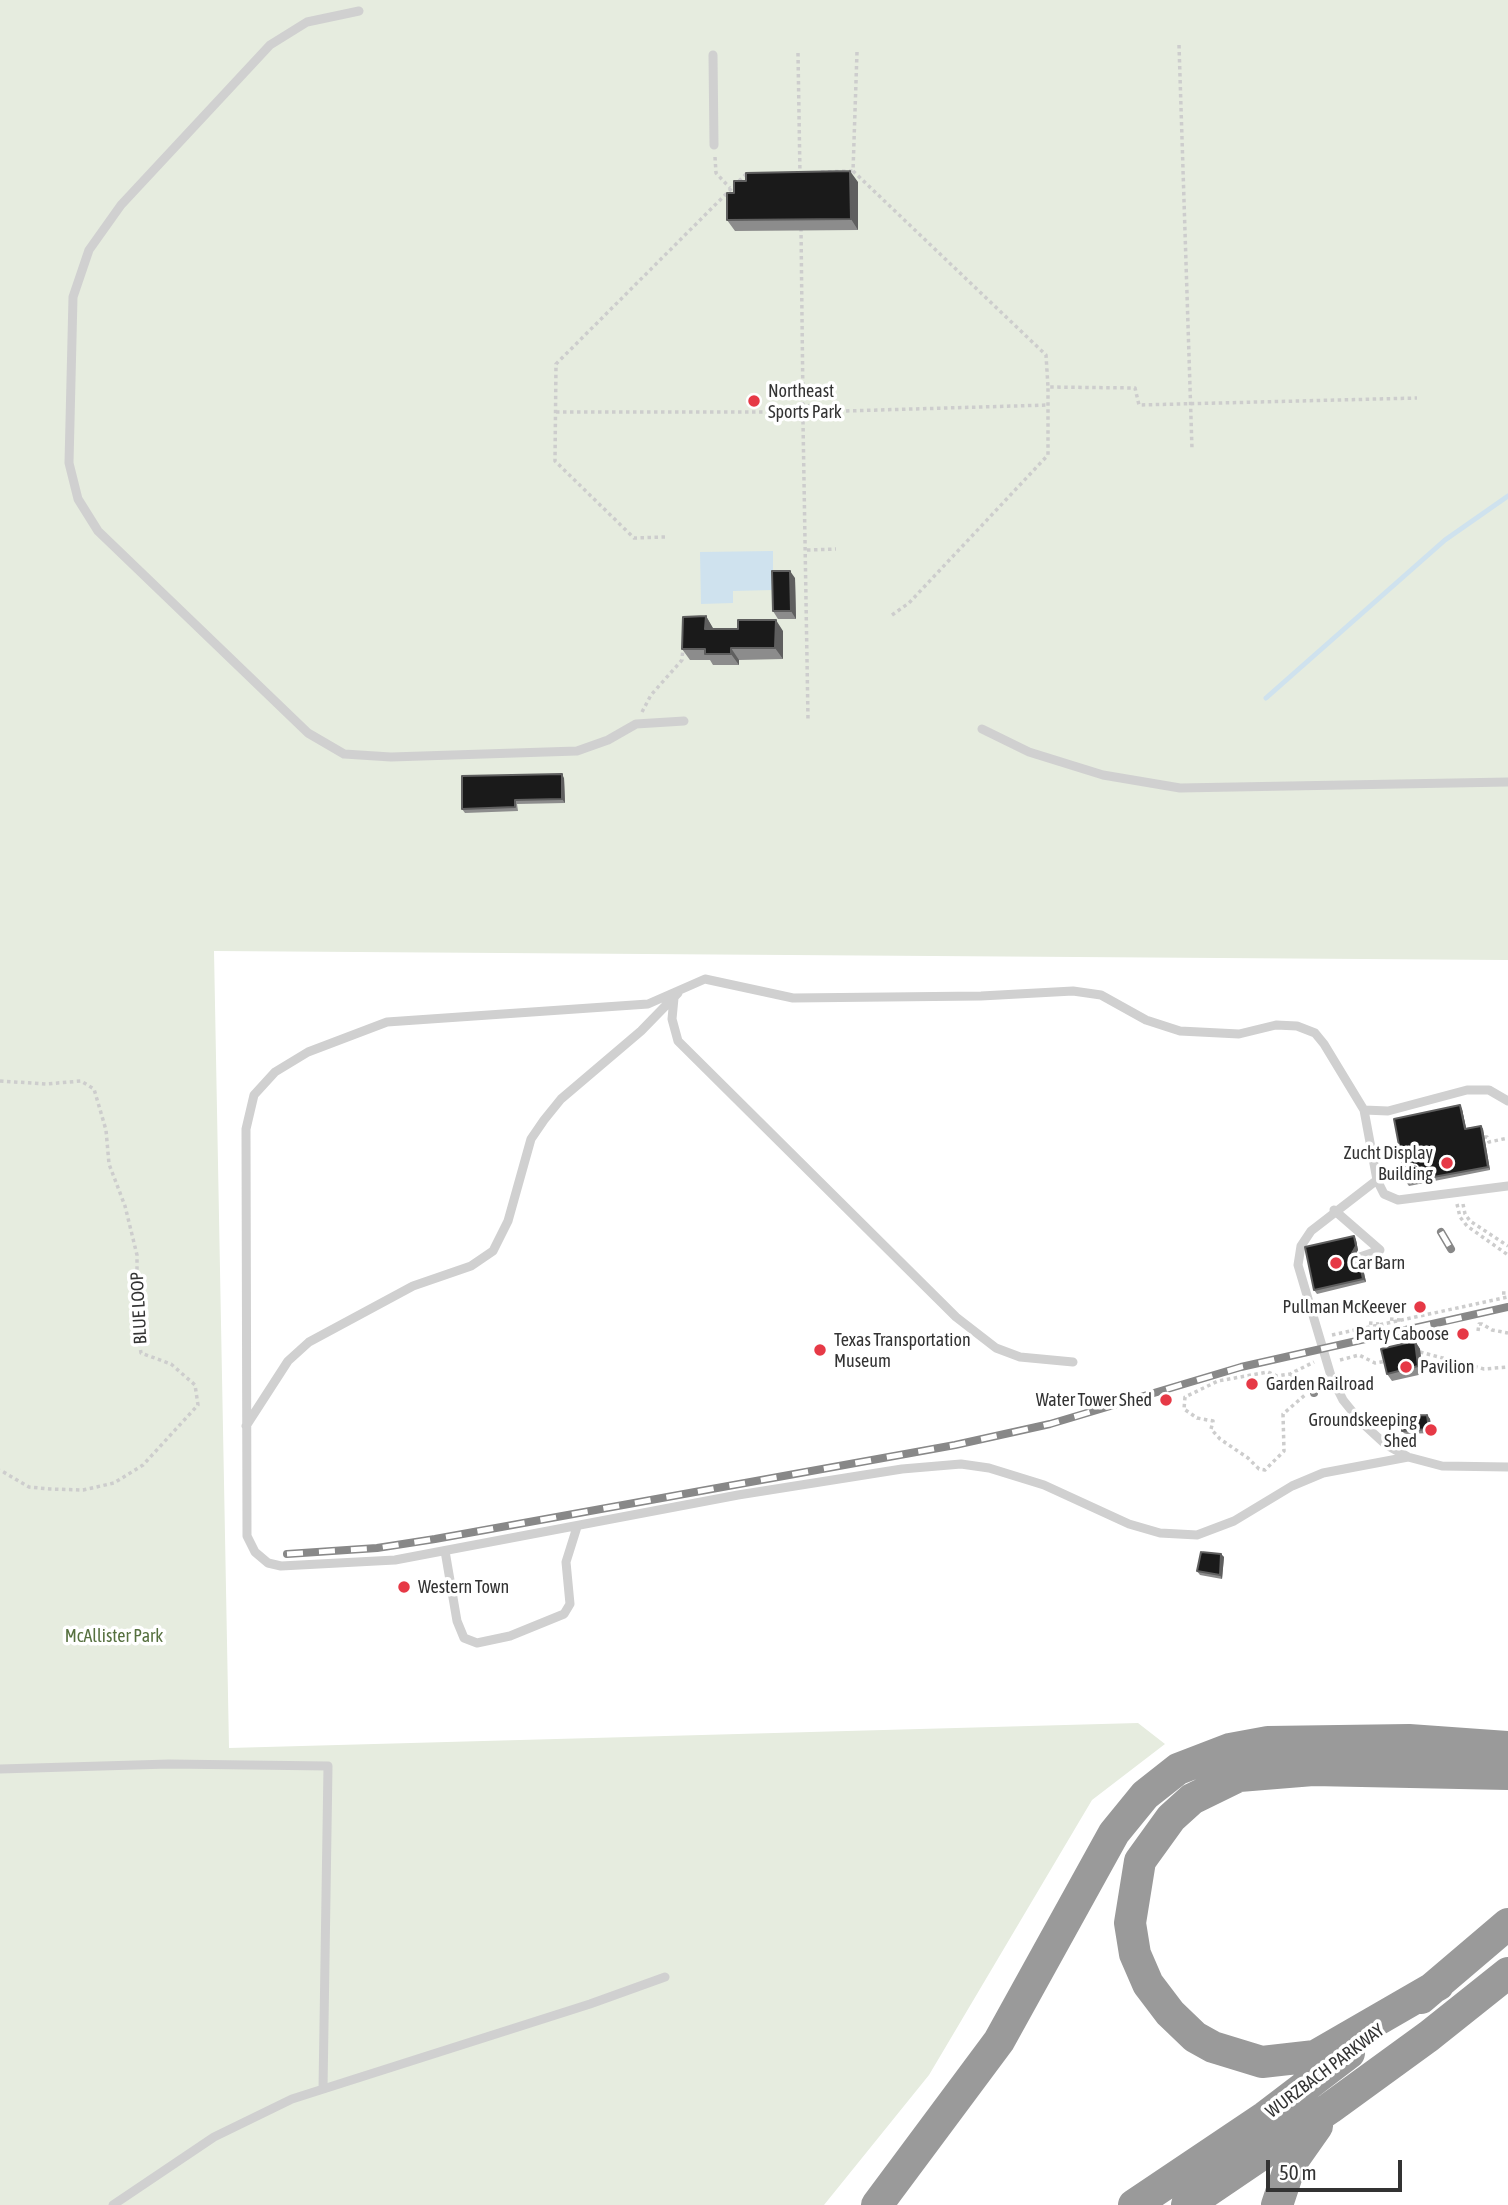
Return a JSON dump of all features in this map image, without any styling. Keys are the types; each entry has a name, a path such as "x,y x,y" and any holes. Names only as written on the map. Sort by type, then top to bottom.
{"highway":[{"path":"877,2205 999,2041 1114,1833 1145,1795 1178,1769 1230,1749 1268,1742 1409,1740 1508,1747"},
{"path":"1438,1985 1315,2056 1262,2062 1213,2047 1195,2037 1170,2012 1149,1984 1135,1954 1130,1923 1140,1861 1171,1818 1192,1799 1239,1776 1313,1770 1508,1774"},
{"name":"WURZBACH PARKWAY","path":"1134,2205 1265,2117 1438,1985 1508,1924"},
{"name":"WURZBACH PARKWAY","path":"1187,2205 1330,2108 1429,2036 1508,1973"},
{"path":"1277,2205 1291,2164 1330,2108"}],"lane":[{"path":"359,11 307,22 270,45 121,205 89,250 73,297 69,463 78,499 99,531 308,733 344,754 391,757 577,751 608,740 636,724 684,721"},
{"path":"713,55 714,145"},
{"path":"982,729 1029,752 1103,775 1180,788 1508,782"},
{"path":"1408,1457 1323,1474 1292,1486 1234,1521 1197,1535 1160,1533 1129,1524 1044,1485 989,1468 961,1464 902,1469 738,1495 395,1560 281,1566 268,1563 255,1552 247,1536 246,1129 254,1095 275,1072 308,1052 387,1022 649,1004 705,979 793,998 981,996 1073,991 1101,995 1146,1020 1180,1031 1239,1034 1276,1025 1297,1026 1315,1033 1364,1110 1377,1180 1384,1194 1398,1200 1508,1186"},
{"path":"246,1426 288,1361 309,1342 413,1286 471,1266 493,1251 508,1221 531,1139 544,1119 561,1099 641,1031 682,989"},
{"path":"674,998 673,1019 678,1041 956,1317 996,1348 1020,1357 1073,1362"},
{"path":"1364,1110 1388,1111 1467,1090 1489,1090 1508,1101"},
{"path":"1377,1180 1334,1210 1311,1231 1301,1246 1299,1272 1327,1361 1343,1400 1360,1421 1385,1444 1408,1457 1442,1466 1508,1467"},
{"path":"1334,1210 1380,1250 1360,1257"},
{"path":"1299,1272 1311,1269"},
{"path":"444,1551 457,1621 464,1638 477,1643 510,1636 564,1614 570,1604 566,1562 577,1527"},
{"path":"0,1769 169,1764 328,1766 323,2089"},
{"path":"113,2205 214,2137 292,2099 590,2004 664,1977"}],"path":[{"path":"1179,45 1192,449"},
{"path":"853,171 857,52"},
{"path":"798,53 800,186"},
{"path":"714,145 716,173 730,188"},
{"path":"786,172 853,171 1046,355 1048,455 909,603 892,615"},
{"path":"665,537 634,538 555,461 556,363 745,173 759,173"},
{"path":"801,227 803,404 811,412"},
{"path":"1048,387 1135,388 1139,405 1417,398"},
{"path":"556,412 795,412 803,404"},
{"path":"803,421 811,412 1048,405"},
{"path":"795,412 803,421 808,719"},
{"path":"807,550 836,549"},
{"path":"636,724 651,695 682,660 684,638"},
{"name":"BLUE LOOP","path":"0,1082 46,1084 81,1081 94,1089 107,1130 109,1164 125,1206 137,1255 137,1328 141,1353 171,1364 195,1385 198,1405 143,1465 114,1483 83,1490 29,1487 0,1470"},
{"path":"1484,1137 1488,1137 1489,1142 1508,1138"},
{"path":"1457,1202 1460,1217 1467,1226 1508,1255"},
{"path":"1463,1202 1465,1214 1470,1221 1508,1246"},
{"path":"1502,1293 1508,1295"},
{"path":"1320,1338 1508,1295"},
{"path":"1390,1319 1401,1320"},
{"path":"1369,1323 1380,1325"},
{"path":"1478,1331 1479,1324 1508,1333"},
{"path":"1485,1334 1488,1328"},
{"path":"1420,1352 1484,1369 1508,1367"},
{"path":"1290,1374 1304,1386 1304,1395 1283,1414 1284,1451 1265,1470 1259,1469 1220,1438 1211,1429 1213,1421 1197,1418 1184,1409 1185,1397 1218,1381 1268,1371 1278,1376 1290,1374 1327,1361 1359,1355 1375,1363 1387,1361"}],"green space":[{"name":"Northeast Sports Park","path":"0,0 1508,0 1508,960 214,951 229,1748 1138,1723 1165,1744 1092,1800 929,2075 824,2205 0,2205"}],"water":[{"path":"773,551 773,590 733,591 733,603 701,604 700,552"}],"building":[{"path":"850,171 851,219 727,220 727,193 734,193 734,181 746,181 746,173"},
{"path":"772,571 790,571 791,611 773,611"},
{"path":"706,616 705,629 738,629 738,620 776,620 775,648 731,648 731,654 705,654 705,649 682,649 683,617"},
{"path":"562,774 562,799 515,800 515,807 462,809 462,776"},
{"name":"Zucht Display Building","path":"1460,1105 1465,1129 1481,1126 1488,1167 1406,1182 1394,1119"},
{"name":"Car Barn","path":"1354,1236 1356,1246 1351,1255 1359,1260 1363,1279 1314,1290 1305,1247"},
{"path":"1415,1341 1418,1366 1387,1374 1381,1349"},
{"path":"1427,1415 1429,1429 1402,1431 1402,1416"},
{"path":"1201,1552 1221,1554 1220,1575 1197,1571"}],"waterway":[{"path":"1266,698 1445,540 1508,496"}],"railway":[{"path":"1441,1232 1451,1249"},
{"path":"287,1554 377,1548 435,1539 955,1445 1050,1424 1241,1367 1508,1307"},
{"path":"1312,1382 1314,1393"}],"place":[{"name":"Northeast Sports Park","path":"754,401"},
{"name":"Zucht Display Building","path":"1447,1163"},
{"name":"Car Barn","path":"1336,1263"},
{"name":"Pullman McKeever","path":"1420,1307"},
{"name":"Party Caboose","path":"1463,1334"},
{"name":"Texas Transportation Museum","path":"820,1350"},
{"name":"Pavilion","path":"1406,1367"},
{"name":"Garden Railroad","path":"1252,1384"},
{"name":"Water Tower Shed","path":"1166,1400"},
{"name":"Groundskeeping Shed","path":"1431,1430"},
{"name":"Western Town","path":"404,1587"}],"park label":[{"name":"McAllister Park","path":"114,1636"}]}
